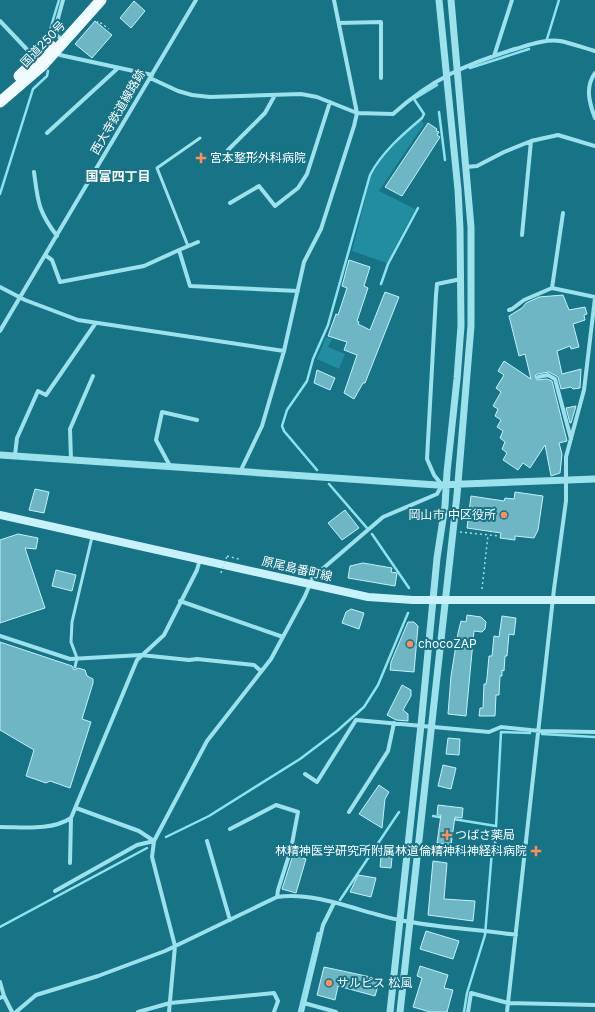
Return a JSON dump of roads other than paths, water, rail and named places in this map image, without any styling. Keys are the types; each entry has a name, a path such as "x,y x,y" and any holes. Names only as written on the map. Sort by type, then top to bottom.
{"highway":[{"name":"国道250号","path":"0,93 56,52 62,39 92,0"},
{"name":"国道250号","path":"0,102 101,0"}],"main road":[{"name":"原尾島番町線","path":"0,515 368,597 397,600 595,600"}],"street":[{"path":"62,39 54,33 64,0"},
{"name":"西大寺鉄道線路跡","path":"0,331 196,0"},
{"path":"240,472 262,426 284,351 304,262 321,229 357,113 334,0"},
{"path":"390,1012 434,600 437,558 445,506 444,485 457,380 461,326 458,190 439,0"},
{"path":"400,1012 446,600 471,326 471,227 451,0"},
{"path":"494,56 512,0"},
{"path":"0,21 40,63"},
{"path":"339,22 381,22 381,78"},
{"path":"56,52 60,55 151,76 178,91 192,95 210,97 301,94 317,97 357,113 393,114 413,96 457,70 541,41 559,41 595,51"},
{"path":"47,133 118,68"},
{"path":"595,73 590,80 588,92 595,118"},
{"path":"228,150 265,113 275,95"},
{"path":"230,203 259,186 275,206 298,188 307,174 330,102"},
{"path":"466,167 477,166 504,152 531,141 558,135 595,146"},
{"path":"522,235 531,141"},
{"path":"34,172 38,205 47,223 57,236"},
{"path":"552,288 564,213"},
{"path":"45,255 52,260 60,282 144,266 198,242"},
{"path":"179,250 190,286 298,291"},
{"path":"444,485 434,475 427,460 436,295 437,284 460,279"},
{"path":"0,287 25,300 78,320 95,324 284,351"},
{"path":"507,1012 566,501 566,458 584,390 595,298 552,288 524,300 509,310"},
{"path":"15,455 17,438 38,391 46,395 95,324"},
{"path":"538,377 548,375 555,379 571,439"},
{"path":"71,459 70,429 93,376"},
{"path":"170,466 156,440 162,412 197,420"},
{"path":"0,455 444,485 595,479"},
{"path":"169,1012 175,946 152,857 154,841 207,741 271,659 316,574 383,517 437,494 444,485"},
{"path":"70,863 71,818 118,704 137,660 164,635 197,570 200,559"},
{"path":"180,601 283,637"},
{"path":"0,636 70,659 141,655 254,665 261,671"},
{"path":"305,774 317,782 356,720 489,732 502,728 540,731 595,732"},
{"path":"349,812 388,752 394,723"},
{"path":"230,828 276,805 298,812 291,848 277,897"},
{"path":"76,808 139,831 154,841"},
{"path":"0,827 48,826 63,823 71,818"},
{"path":"55,890 137,845 154,841"},
{"path":"207,841 230,920"},
{"path":"16,1012 36,995 98,976 175,946 277,897 293,896 334,903 410,922 516,935"},
{"path":"302,1012 323,925 334,903"},
{"path":"0,982 2,997 12,1012"},
{"path":"468,1012 471,992 508,1003 595,1005"},
{"path":"138,1012 170,1003 274,993 278,1001 274,1012"},
{"path":"304,1003 336,1012"}],"lane":[{"path":"188,246 157,168 200,138"},
{"path":"75,667 77,658 71,642 72,622 92,536"}],"waterway":[{"path":"41,45 41,42 49,33 59,0"},
{"path":"547,39 559,0"},
{"path":"470,68 529,49"},
{"path":"0,194 33,89 47,76 48,71"},
{"path":"317,470 284,431 282,426 287,410 307,381 313,359 328,325 370,175 386,151 422,118 424,114 414,99 437,85"},
{"path":"439,112 445,160"},
{"path":"381,284 388,264 418,208"},
{"path":"329,484 367,528"},
{"path":"372,534 409,588"},
{"path":"166,837 209,816 300,759 337,731 364,707 378,685 408,613"},
{"path":"464,1012 467,993 485,935 492,851 495,846 501,732 530,733"},
{"path":"542,734 595,737"},
{"path":"340,900 399,812"},
{"path":"433,816 444,818"},
{"path":"453,819 496,826"},
{"path":"0,927 147,848"},
{"path":"299,1012 318,933"}],"place":[{"name":"宮本整形外科病院","path":"201,158"},
{"name":"岡山市 中区役所","path":"504,515"},
{"name":"chocoZAP","path":"410,644"},
{"name":"つばさ薬局","path":"447,835"},
{"name":"林精神医学研究所附属林道倫精神科神経科病院","path":"536,851"},
{"name":"サルピス 松風","path":"329,983"}],"district":[{"name":"国富四丁目","path":"118,176"}]}
